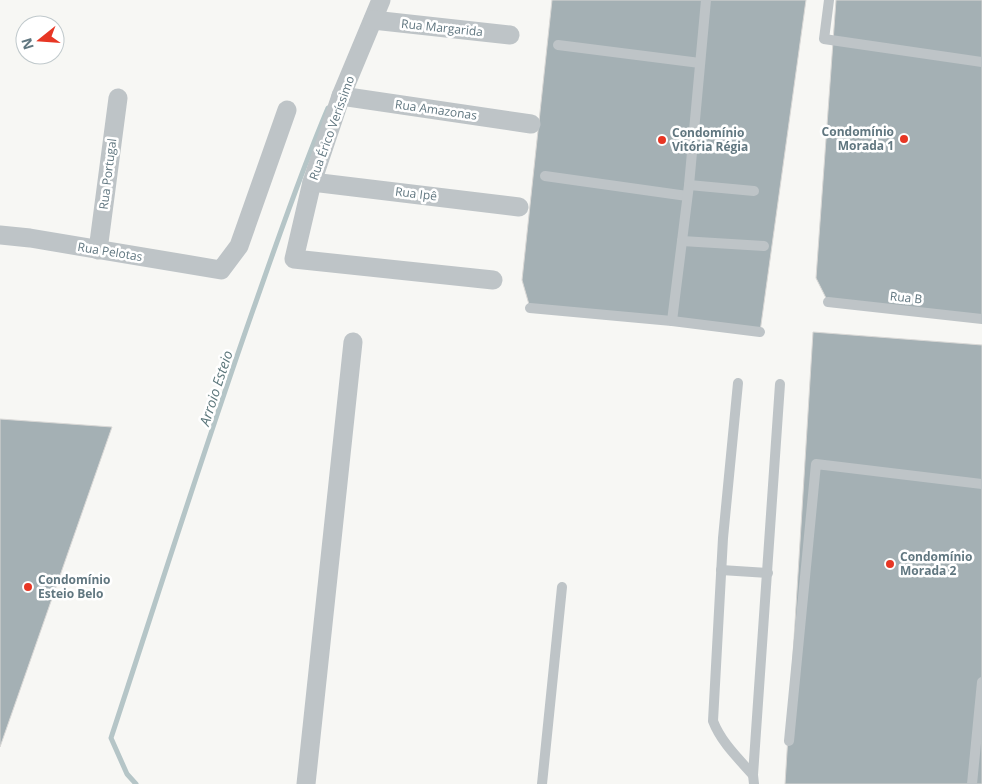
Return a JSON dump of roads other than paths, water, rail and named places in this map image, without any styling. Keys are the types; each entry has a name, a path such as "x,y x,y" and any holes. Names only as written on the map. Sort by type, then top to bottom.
{"street":[{"name":"Rua Érico Veríssimo","path":"381,0 341,96 312,182 294,259 492,280"},
{"name":"Rua Margarida","path":"373,20 510,35"},
{"name":"Rua Amazonas","path":"341,96 531,124"},
{"name":"Rua Portugal","path":"98,250 118,98"},
{"name":"Rua Pelotas","path":"0,235 30,238 221,270 239,246 287,110"},
{"name":"Rua Ipê","path":"312,182 519,207"},
{"path":"306,784 353,342"}],"lane":[{"path":"672,321 689,185 706,0"},
{"path":"829,0 824,39 982,62"},
{"path":"558,45 700,63"},
{"path":"544,176 687,196"},
{"path":"689,185 754,191"},
{"path":"682,241 764,246"},
{"name":"Rua B","path":"828,302 982,319"},
{"path":"530,308 672,321 760,332"},
{"path":"738,383 723,538 713,721 717,732 754,779"},
{"path":"754,779 780,384"},
{"path":"789,741 816,464 982,484"},
{"path":"722,570 768,573"},
{"path":"542,784 562,587"},
{"path":"972,784 982,682"}],"waterway":[{"name":"Arroio Esteio","path":"136,784 127,774 111,738 234,363 289,208 328,108"}],"place":[{"name":"Condomínio Morada 1","path":"904,139"},
{"name":"Condomínio Vitória Régia","path":"662,140"},
{"name":"Condomínio Morada 2","path":"890,564"},
{"name":"Condomínio Esteio Belo","path":"28,587"}]}
